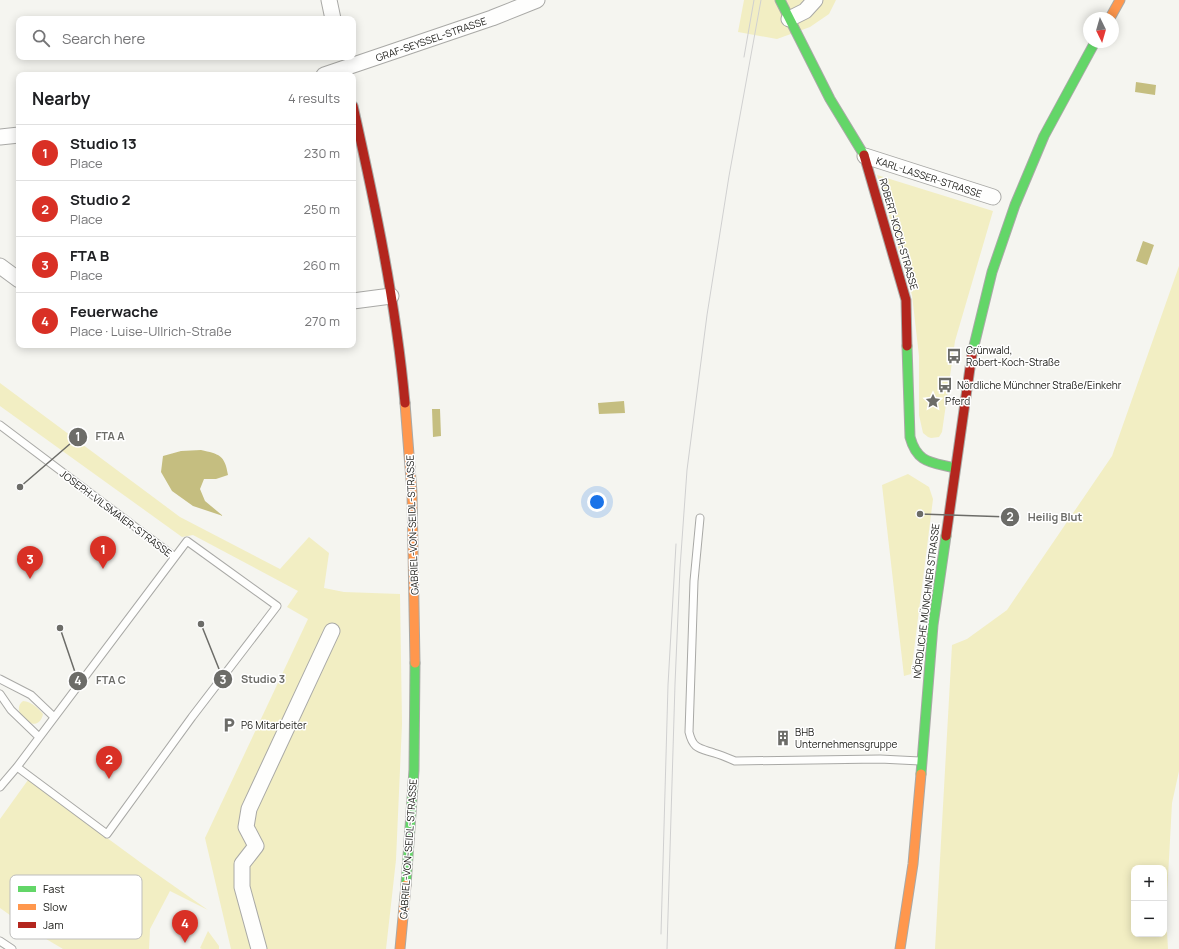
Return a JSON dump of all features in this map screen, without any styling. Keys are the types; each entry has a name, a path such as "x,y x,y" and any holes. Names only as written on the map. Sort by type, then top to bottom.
{"street":[{"path":"329,0 333,16"},
{"name":"GRAF-SEYSSEL-STRASSE","path":"332,72 492,18 537,0"},
{"name":"ROBERT-KOCH-STRASSE","path":"780,0 830,99 865,156 906,300 910,437 912,447 918,456 934,463 954,468"},
{"path":"790,19 806,11 815,0"},
{"path":"1113,12 1120,0"},
{"name":"NÖRDLICHE MÜNCHNER STRASSE","path":"900,949 913,864 933,625 954,468 971,357 992,272 1015,205 1044,136 1093,48"},
{"name":"GABRIEL-VON-SEIDL-STRASSE","path":"356,119 368,170 391,296 402,378 412,492 416,652 416,734 408,870 400,949"},
{"path":"0,137 16,135"},
{"name":"KARL-LASSER-STRASSE","path":"865,156 993,197"},
{"path":"0,266 16,278"},
{"path":"356,301 391,296"},
{"path":"259,949 242,887 242,864 256,846 246,826 249,809 332,631"}],"lane":[{"name":"JOSEPH-VILSMAIER-STRASSE","path":"0,425 175,557"},
{"path":"700,518 694,581 689,732 691,741 700,750 713,752 735,761 921,761"},
{"path":"0,787 18,766 187,541 277,606 192,717 107,834 18,766"},
{"path":"0,679 31,695 54,717"},
{"path":"0,694 11,710 39,737"},
{"path":"0,941 12,949"}],"shaded area":[{"path":"744,0 836,0 829,14 810,27 777,39 738,32"},
{"path":"1136,82 1156,85 1155,95 1135,92"},
{"path":"877,175 993,211 955,341 942,432 939,437 931,438 923,433 919,415 919,356 912,295"},
{"path":"1143,241 1154,245 1147,265 1136,261"},
{"path":"1179,266 1179,771 1172,803 1167,896 1167,865 1131,865 1131,937 1167,937 1167,932 1168,949 935,949 952,645 967,639 1007,610 1112,456"},
{"path":"0,383 180,517 280,569 309,537 329,553 324,588 344,592 400,594 402,724 396,860 386,949 231,949 205,838 308,619 287,607 298,591 193,535 182,537 0,406"},
{"path":"624,401 625,413 599,414 598,403"},
{"path":"432,409 440,409 441,436 433,437"},
{"path":"201,450 220,456 227,468 228,475 216,479 204,479 200,489 205,501 223,516 193,506 172,491 161,472 163,456 181,451"},
{"path":"908,474 929,487 933,499 911,674 904,676 882,485"},
{"path":"23,701 32,704 43,714 40,721 36,724 26,721 21,716 19,706"},
{"path":"28,780 208,910 170,891 150,929 149,949 63,949 46,939 142,939 142,875 10,875 10,915 0,908 0,819"},
{"path":"208,931 219,946 219,949 200,948"}],"tram line":[{"path":"744,57 754,0"},
{"path":"667,949 675,684 680,568 687,470 707,315 729,176 761,0"},
{"path":"661,934 668,685 676,544"}],"traffic: fast":[{"path":"780,0 830,99 864,155"},
{"path":"972,354 992,272 1015,205 1044,136 1092,48"},
{"path":"907,346 910,437 913,446 921,457 926,460 954,468"},
{"path":"921,774 933,625 946,536"},
{"path":"406,885 414,770 415,663"}],"traffic: slow":[{"path":"1113,12 1120,0"},
{"path":"405,403 412,493 415,663"},
{"path":"900,949 913,864 921,774"},
{"path":"400,949 406,885"}],"traffic: jam":[{"path":"356,120 384,254 396,328 405,403"},
{"path":"864,155 906,300 907,346"},
{"path":"946,536 972,354"}],"place":[{"name":"Grünwald, Robert-Koch-Straße","path":"954,356"},
{"name":"Nördliche Münchner Straße/Einkehr","path":"945,385"},
{"name":"Pferd","path":"933,401"},
{"name":"FTA A","path":"20,487"},
{"name":"Heilig Blut","path":"920,514"},
{"name":"Studio 13","path":"103,569"},
{"name":"FTA B","path":"30,579"},
{"name":"Studio 3","path":"201,624"},
{"name":"FTA C","path":"60,628"},
{"name":"P6 Mitarbeiter","path":"229,725"},
{"name":"BHB Unternehmensgruppe","path":"783,738"},
{"name":"Studio 2","path":"109,779"},
{"name":"Feuerwache","path":"185,943"}]}
